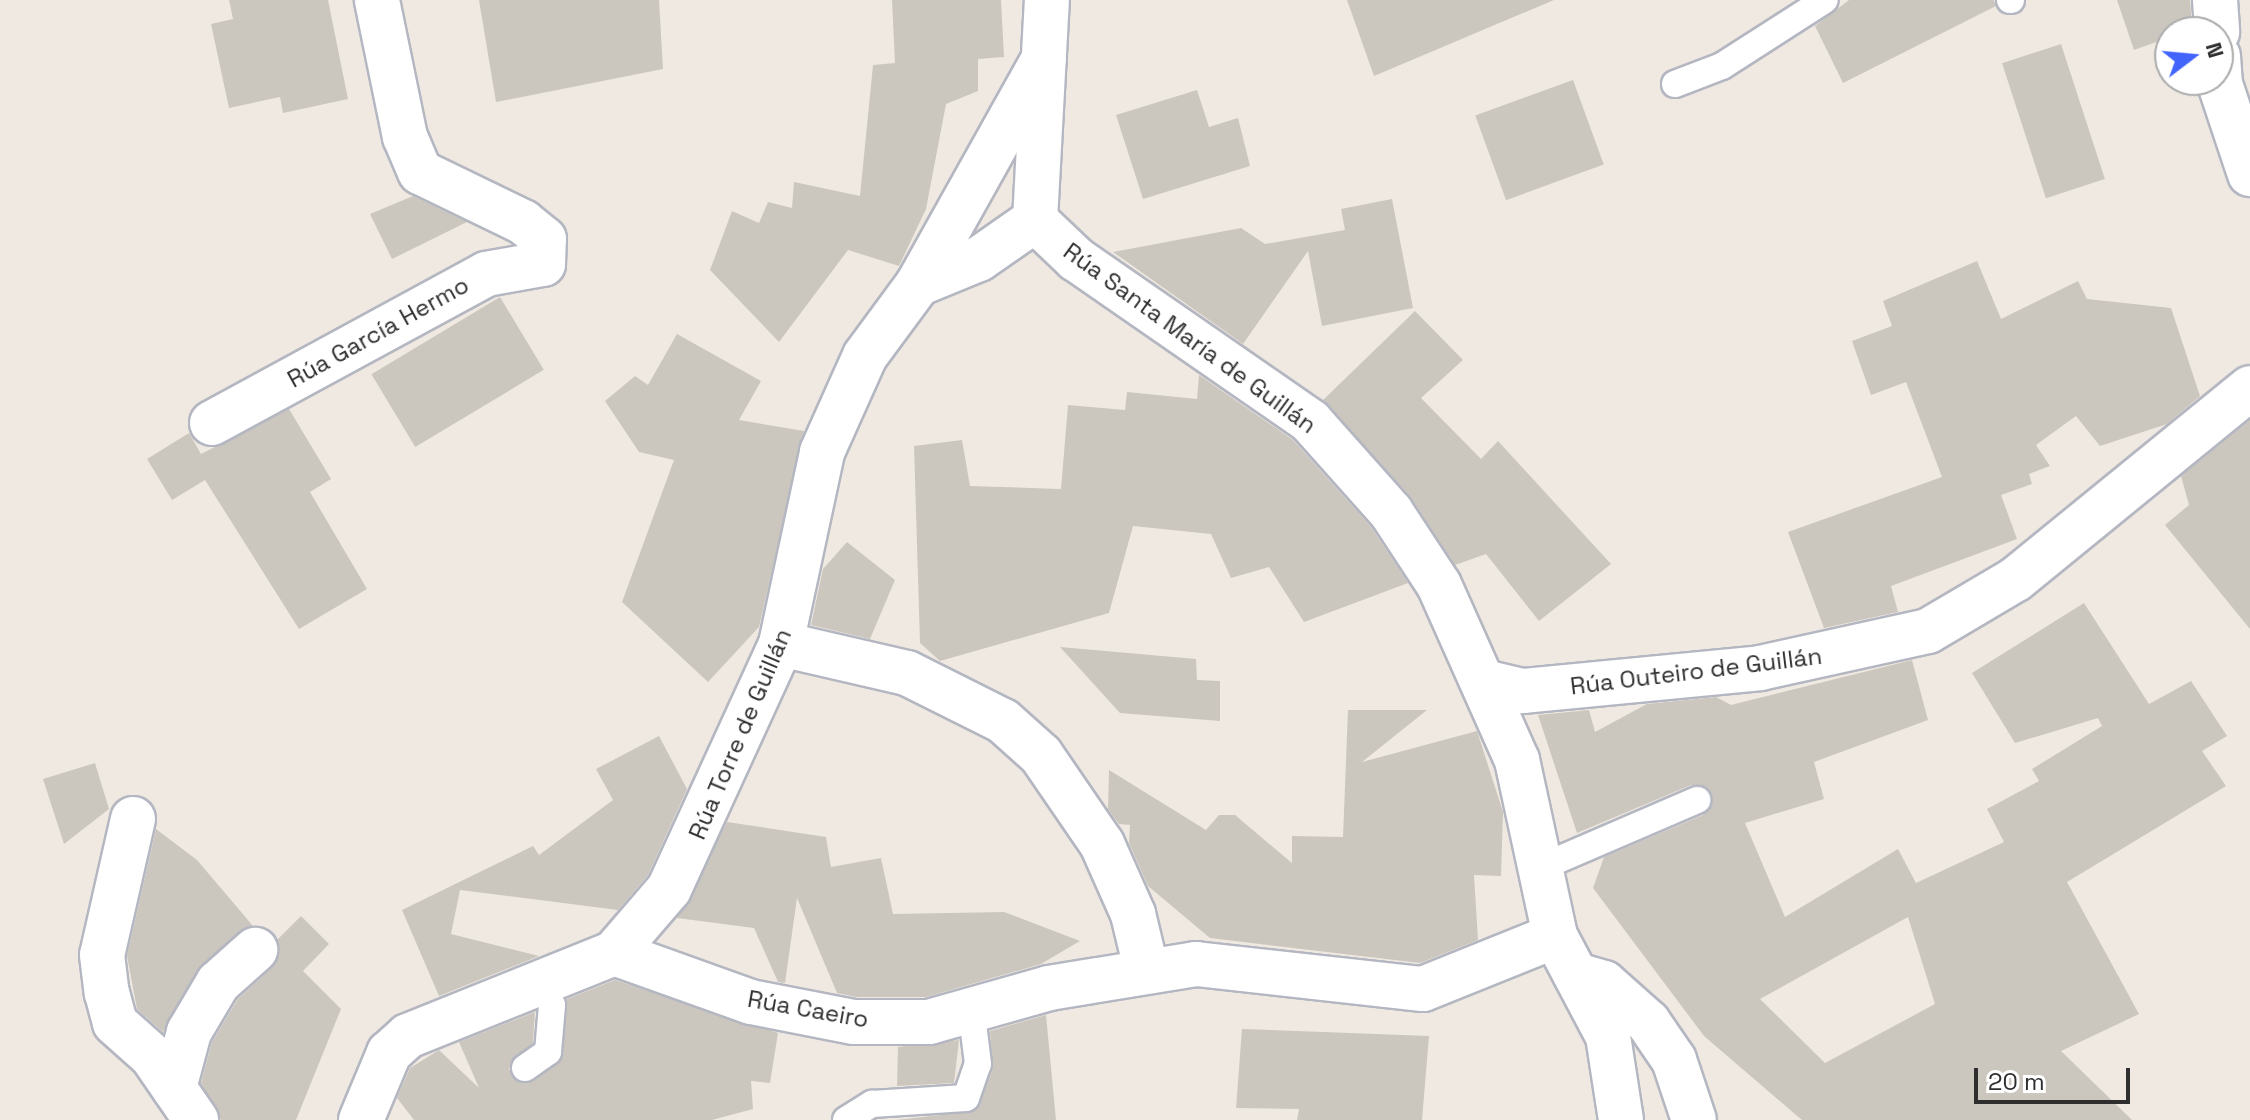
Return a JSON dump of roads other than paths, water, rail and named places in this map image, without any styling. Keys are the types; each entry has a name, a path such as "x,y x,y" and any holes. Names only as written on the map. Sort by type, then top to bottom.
{"street":[{"name":"Rúa García Hermo","path":"212,423 472,280 543,264 544,239 523,222 420,172 405,137 377,0"},
{"path":"918,284 979,259 1035,220 1047,0"},
{"path":"918,284 1044,59"},
{"path":"2224,96 2250,174"},
{"name":"Rúa Santa María de Guillán","path":"1035,220 1076,259 1310,421 1391,512 1439,585 1488,683 1544,866 1555,936 1608,1036 1621,1120"},
{"name":"Rúa Torre de Guillán","path":"361,1120 389,1053 408,1036 543,985 614,953 669,889 697,842 781,644 822,452 865,356 918,284"},
{"name":"Rúa Outeiro de Guillán","path":"1488,683 1523,691 1760,668 1928,631 2016,579 2250,388"},
{"path":"781,644 907,673 1003,721 1032,747 1102,844 1133,914 1146,968"},
{"path":"133,819 102,955 107,993 115,1023 185,1104"},
{"name":"Rúa Caeiro","path":"614,953 751,1002 854,1022 972,1015 1049,988 1146,968 1196,964 1423,989 1555,936"},
{"path":"185,1104 189,1032 218,983 255,950"},
{"path":"1576,975 1604,983 1648,1022 1674,1060 1696,1117"}],"lane":[{"path":"1675,84 1722,66 1825,0"},
{"path":"1544,866 1697,800"},
{"path":"525,1068 548,1052 552,1005 543,985"},
{"path":"846,1120 872,1104 966,1098 978,1064 972,1015"}]}
